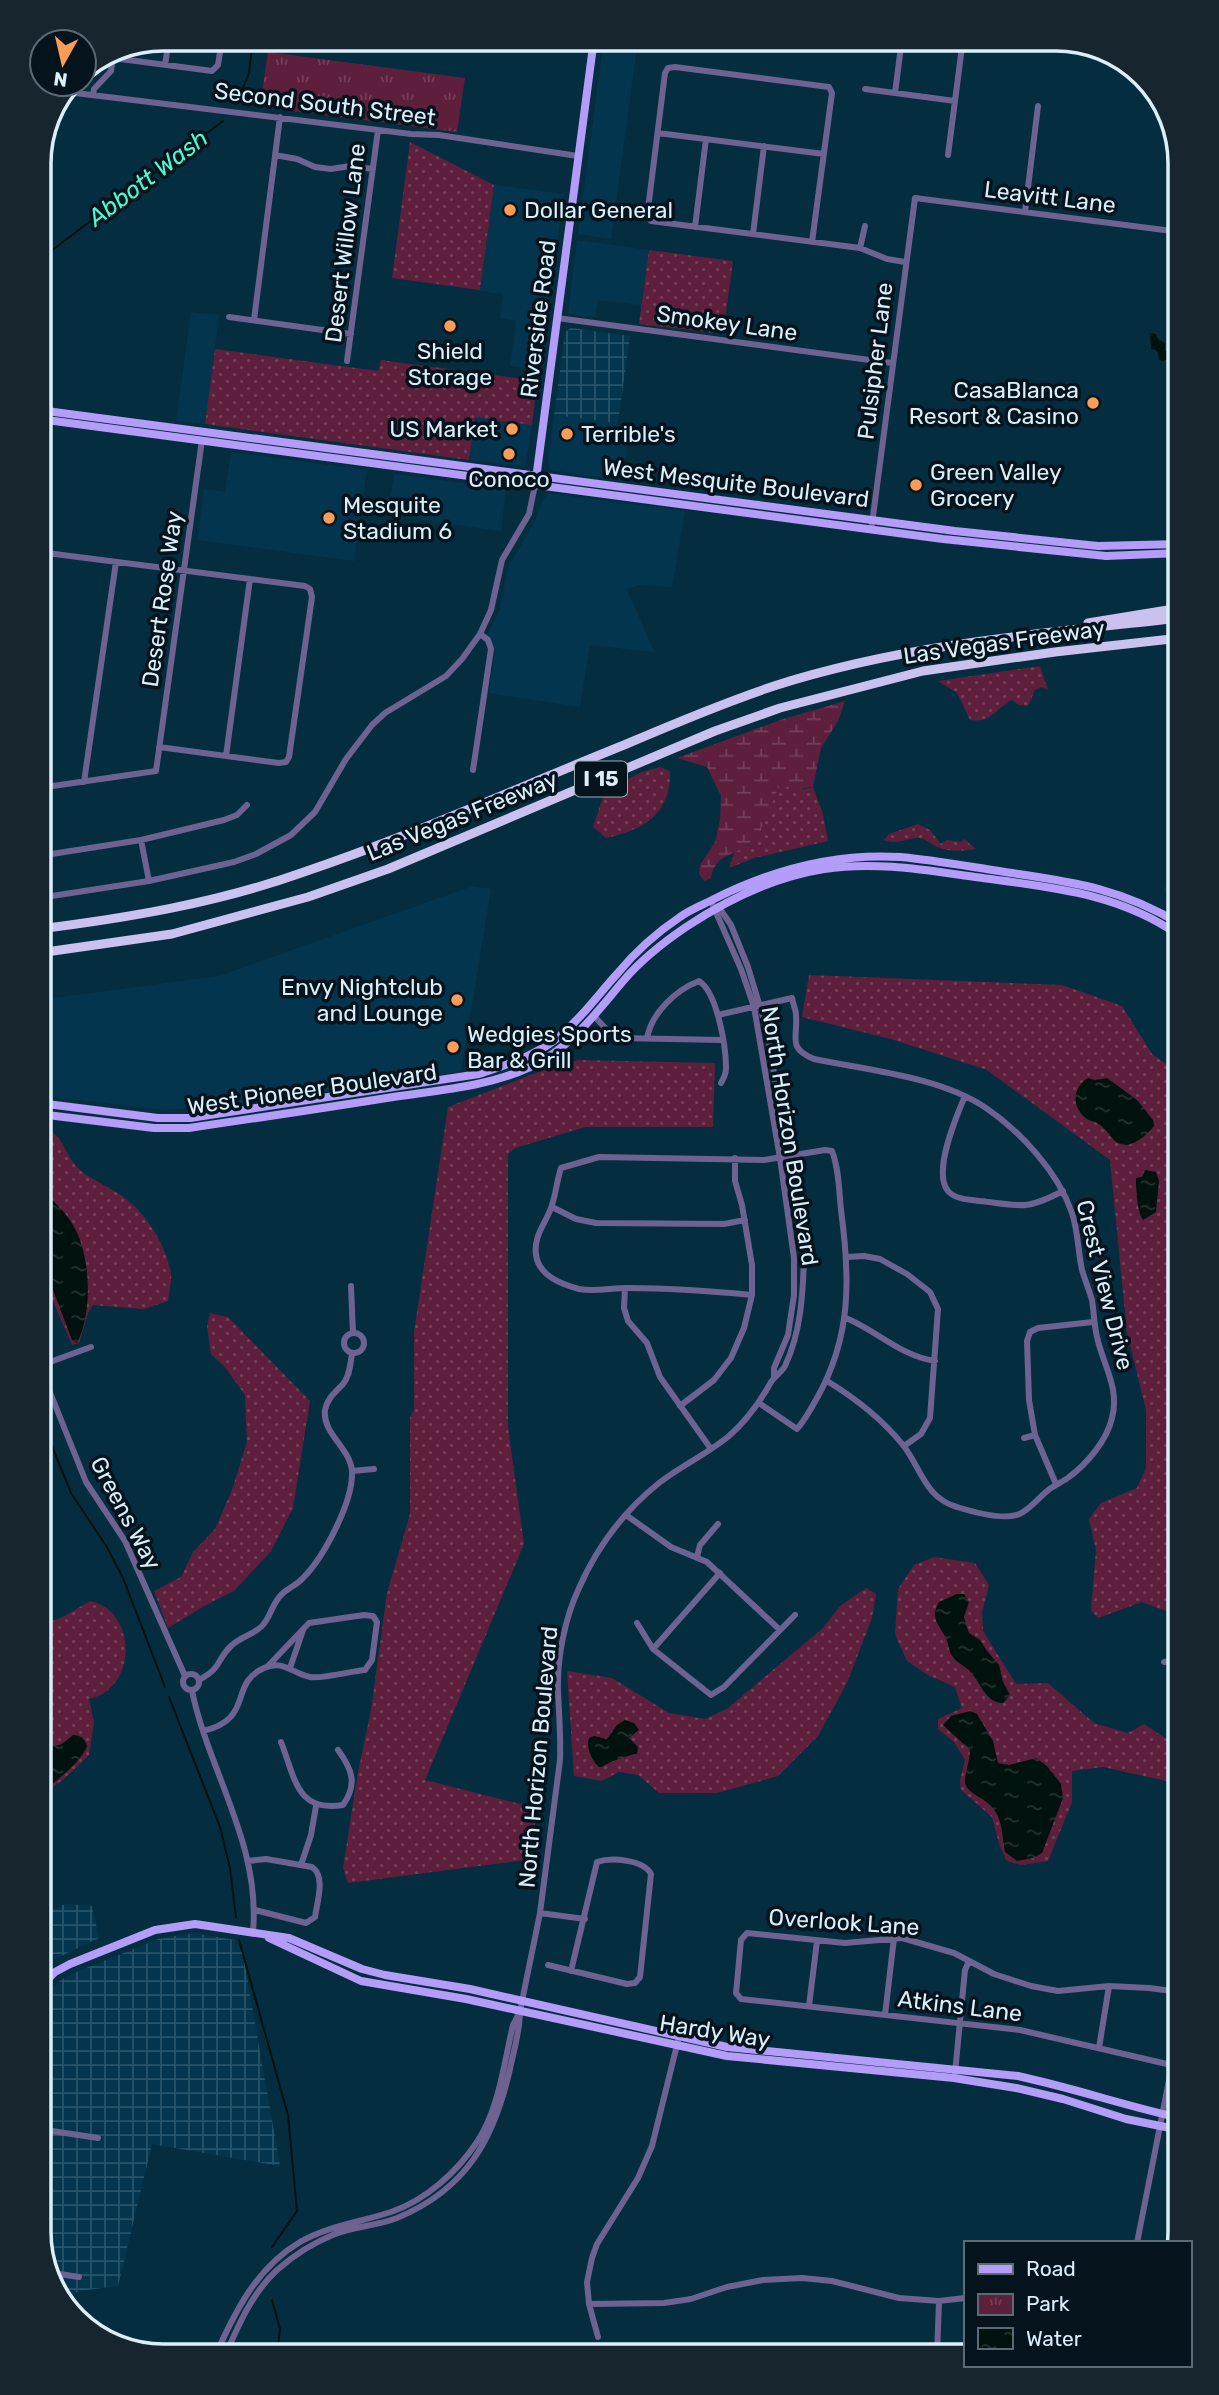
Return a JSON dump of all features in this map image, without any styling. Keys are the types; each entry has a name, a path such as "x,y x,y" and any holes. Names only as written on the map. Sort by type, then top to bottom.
{"highway":[{"path":"1021,635 1168,610"},
{"name":"Las Vegas Freeway","path":"51,928 167,909 233,894 299,874 379,845 705,711 775,686 839,668 917,651 1021,635 1168,619"},
{"name":"Las Vegas Freeway","path":"51,951 172,934 308,897 388,869 715,732 792,705 923,671 1055,652 1168,640"}],"main road":[{"name":"Riverside Road","path":"536,480 592,51"},
{"name":"West Mesquite Boulevard","path":"51,416 872,525 1098,546 1168,544"},
{"name":"West Mesquite Boulevard","path":"872,525 943,539 1106,556 1168,554"},
{"path":"943,539 955,531"},
{"name":"West Pioneer Boulevard","path":"51,1105 158,1118 190,1118 479,1074 523,1058 554,1040 586,1011 643,946 681,916 740,886 788,869 825,861 901,857 1085,884 1116,892 1168,917"},
{"name":"West Pioneer Boulevard","path":"51,1115 154,1128 189,1129 479,1084 530,1067 562,1047 595,1017 625,979 685,928 754,889 812,872 863,866 901,866 1081,892 1140,912 1168,928"},
{"name":"Hardy Way","path":"51,1976 71,1964 155,1930 195,1924 289,1938 362,1969 385,1975 470,1989 727,2047 955,2068 1042,2081 1168,2116"},
{"name":"Hardy Way","path":"253,1932 361,1981 466,1999 727,2056 954,2078 1016,2088 1168,2128"}],"street":[{"path":"165,65 167,51"},
{"path":"120,59 212,71 218,65 220,51"},
{"path":"895,93 900,51"},
{"path":"948,155 962,51"},
{"path":"98,85 111,71 112,63"},
{"path":"813,242 832,93 829,88 688,68 668,68 665,73 647,217 651,221 695,227 860,248 887,259 905,262"},
{"path":"865,89 956,101"},
{"name":"Second South Street","path":"98,95 377,130 450,136 578,156"},
{"path":"1025,212 1038,106"},
{"path":"254,320 280,117"},
{"name":"Desert Willow Lane","path":"347,361 377,130"},
{"path":"658,133 824,153"},
{"path":"695,227 706,139"},
{"path":"753,234 764,146"},
{"path":"275,155 331,169 350,166 373,169"},
{"name":"Leavitt Lane","path":"915,198 1168,230"},
{"name":"Pulsipher Lane","path":"872,525 915,198"},
{"path":"860,248 865,226"},
{"path":"229,317 351,334"},
{"name":"Smokey Lane","path":"557,318 892,363"},
{"name":"Desert Rose Way","path":"85,782 156,771 203,437"},
{"path":"51,896 149,881 234,862 256,854 290,835 315,812 346,759 372,725 386,713 446,676 480,634 491,610 502,560 529,514 536,480"},
{"path":"51,553 304,586 310,589 312,597 289,757 286,762 159,747"},
{"path":"51,786 85,782 116,562"},
{"path":"226,756 250,579"},
{"path":"473,770 491,649 488,640 480,634"},
{"path":"51,854 141,840 224,820 237,815 247,805"},
{"path":"141,840 149,881"},
{"path":"711,901 717,909"},
{"name":"North Horizon Boulevard","path":"231,2344 253,2299 276,2271 305,2249 336,2234 395,2218 431,2201 462,2175 486,2142 501,2107 520,2026 520,2011 540,1913 560,1760 558,1688 567,1623 578,1590 596,1555 626,1515 658,1484 730,1435 759,1403 774,1378 783,1369 796,1336 803,1295 804,1257 784,1157 767,1030 717,909"},
{"path":"647,1039 653,1019 681,992 699,981 706,985 718,1015 727,1070 722,1083"},
{"name":"Crest View Drive","path":"718,1015 792,998 796,1016 796,1048 804,1055 933,1084 965,1096 1002,1121 1043,1161 1063,1191 1072,1213 1082,1268 1092,1302 1093,1322 1111,1376 1115,1398 1112,1418 1104,1438 1083,1465 1021,1514 1009,1517 955,1507 938,1498 925,1484 904,1447 878,1418 827,1381"},
{"path":"595,1017 618,1038 722,1040"},
{"path":"965,1096 948,1140 944,1180 948,1191 959,1198 1022,1207 1035,1205 1063,1191"},
{"path":"751,1295 696,1289 583,1290 560,1283 542,1272 536,1259 535,1245 540,1228 552,1207 561,1168 599,1157 784,1157 832,1151 847,1257 846,1318 827,1381 797,1429 759,1403"},
{"path":"680,1406 714,1380 731,1358 744,1328 751,1295 752,1265 735,1181 735,1158"},
{"path":"552,1207 576,1219 596,1223 723,1224 745,1220"},
{"path":"847,1257 880,1259 907,1274 930,1292 938,1309 930,1418 921,1434 904,1447"},
{"path":"351,1286 353,1333"},
{"path":"625,1288 624,1308 628,1321 647,1343 660,1377 711,1449"},
{"path":"846,1318 863,1325 902,1351 935,1361"},
{"path":"1056,1485 1035,1435 1029,1401 1027,1341 1030,1332 1038,1328 1093,1322"},
{"path":"353,1333 360,1335 364,1344 359,1352 352,1354 344,1348 343,1341 347,1335 353,1333"},
{"path":"51,1361 92,1347"},
{"path":"199,1680 192,1674 185,1676 183,1686 187,1690 197,1688 199,1680 213,1673 228,1648 262,1626 281,1595 313,1567 332,1533 346,1500 352,1471 342,1445 330,1430 325,1409 329,1398 344,1383 352,1354"},
{"name":"Greens Way","path":"51,1395 86,1482 125,1541 185,1676"},
{"path":"1024,1438 1035,1435"},
{"path":"352,1471 374,1469"},
{"path":"626,1515 671,1547 706,1562 779,1630"},
{"path":"697,1557 700,1545 718,1524"},
{"path":"653,1648 720,1573"},
{"path":"203,1731 229,1721 248,1680 268,1666 279,1664 311,1677 365,1670 370,1666 377,1622 373,1616 364,1615 309,1623 268,1666"},
{"path":"638,1623 653,1648 711,1695 724,1687 795,1615"},
{"path":"290,1668 304,1626"},
{"path":"1164,1662 1168,1661"},
{"path":"192,1690 203,1731 240,1828 255,1910 253,1932"},
{"path":"281,1742 304,1798 316,1806 342,1805 347,1799 352,1781 351,1771 338,1750"},
{"path":"301,1865 311,1835 316,1806"},
{"path":"248,1861 266,1859 312,1867 318,1871 320,1877 312,1921 306,1923 255,1910"},
{"path":"548,1965 571,1971 627,1984 635,1983 640,1977 643,1951 651,1874 648,1867 616,1861 597,1861 571,1971"},
{"path":"540,1913 585,1919"},
{"name":"Overlook Lane","path":"736,1993 741,1940 747,1933 817,1941 894,1938 924,1943 993,1974 1058,1991 1109,1986 1168,1990"},
{"path":"885,2015 894,1938"},
{"path":"809,2007 817,1941"},
{"path":"954,2078 965,1970 969,1961"},
{"path":"1099,2048 1109,1986"},
{"name":"Atkins Lane","path":"736,1993 741,1999 1020,2030 1168,2064"},
{"name":"North Horizon Boulevard","path":"221,2344 247,2293 266,2269 281,2256 301,2242 333,2228 394,2211 427,2193 456,2169 478,2140 494,2107 513,2025 520,2011"},
{"path":"598,2337 589,2304 587,2283 592,2258 597,2244 632,2189 652,2147 679,2035"},
{"path":"1137,2241 1168,2087"},
{"path":"51,2131 97,2138"},
{"path":"59,2274 79,2277"},
{"path":"589,2304 664,2303 691,2299 727,2287 763,2280 802,2278 832,2281 899,2298 939,2301 964,2298"},
{"path":"937,2344 939,2301"}],"shaded area":[{"path":"602,51 636,51 611,239 578,234"},
{"path":"494,185 564,194 539,370 510,366 516,321 500,318 503,294 480,291"},
{"path":"577,240 649,250 641,305 598,300 595,318 568,314"},
{"path":"191,312 219,315 205,424 176,421"},
{"path":"571,328 630,336 618,423 554,415 565,332"},
{"path":"554,415 618,423 616,442 627,444 624,468 609,467 607,478 551,470 548,463"},
{"path":"475,416 532,425 525,466 469,460"},
{"path":"231,452 367,470 354,561 197,540 204,489 225,492"},
{"path":"394,474 506,489 501,531 388,515"},
{"path":"547,493 685,511 672,587 640,585 627,589 654,652 590,645 580,707 489,693 495,652 489,651 486,637 500,609 508,567 532,526"},
{"path":"1168,867 1168,896 1164,892"},
{"path":"473,886 491,889 461,1071 275,1100 164,1110 51,1096 51,998 219,976"},
{"path":"66,1904 92,1906 99,1938 51,1961 51,1910"},
{"path":"194,1933 235,1940 243,1954 280,2166 152,2144 118,2286 79,2291 70,2296 59,2275 51,2232 51,1988 74,1973 158,1939"}],"green space":[{"path":"268,52 465,78 457,132 262,107"},
{"path":"410,142 494,185 480,290 392,278"},
{"path":"649,250 733,261 723,334 639,324"},
{"path":"215,349 378,371 381,360 537,381 532,425 475,417 469,460 205,424"},
{"path":"1040,666 1048,690 1041,687 1035,690 1028,706 1019,705 1012,700 989,717 978,720 970,720 957,693 938,681"},
{"path":"845,701 838,721 821,748 813,787 793,789 780,784 764,823 755,837 744,848 722,859 711,878 704,881 699,874 700,865 715,842 720,820 721,796 707,767 677,758 780,720"},
{"path":"660,767 670,771 669,786 666,798 653,818 632,830 606,838 593,827 605,791 642,772"},
{"path":"780,784 804,789 813,787 823,814 828,841 754,858 729,868 735,851 749,845"},
{"path":"918,824 930,830 941,844 947,840 961,842 964,839 976,849 946,850 920,838 897,842 884,840 889,834"},
{"path":"809,975 1062,985 1122,1006 1152,1054 1168,1065 1168,1611 1142,1602 1098,1618 1091,1610 1096,1550 1089,1519 1101,1503 1137,1488 1146,1468 1146,1410 1127,1333 1110,1160 987,1070 891,1039 802,1017"},
{"path":"578,1060 715,1063 713,1127 585,1127 515,1148 508,1154 508,1427 524,1544 425,1780 536,1808 533,1859 348,1883 343,1868 371,1710 387,1593 410,1514 410,1418 414,1409 414,1332 448,1107 533,1074"},
{"path":"51,1132 58,1137 82,1172 128,1200 144,1217 158,1237 171,1273 168,1301 144,1309 93,1305 79,1343 72,1345 52,1299"},
{"path":"210,1313 228,1317 310,1401 293,1508 271,1551 234,1591 168,1628 154,1591 181,1577 193,1552 215,1529 232,1490 247,1442 245,1395 224,1366 211,1354 207,1326"},
{"path":"934,1557 975,1563 989,1585 982,1612 983,1631 1016,1684 1048,1683 1094,1723 1128,1733 1144,1724 1168,1740 1168,1781 1103,1767 1072,1771 1072,1802 1048,1861 1021,1865 1007,1861 1000,1847 992,1817 961,1790 960,1780 965,1760 954,1742 938,1729 938,1719 962,1708 955,1687 928,1675 907,1661 895,1634 898,1589 914,1565"},
{"path":"866,1588 876,1594 872,1618 847,1683 818,1736 778,1776 717,1793 659,1793 638,1775 619,1772 602,1781 574,1776 567,1671 612,1678 669,1713 705,1719 728,1708 823,1628 840,1606"},
{"path":"90,1601 104,1606 121,1628 125,1656 115,1683 104,1693 89,1699 94,1722 89,1755 51,1788 51,1622"}],"water":[{"path":"1150,333 1156,334 1158,339 1165,343 1168,362 1159,360 1158,352 1151,349"},
{"path":"1088,1078 1107,1078 1137,1100 1153,1120 1154,1126 1135,1142 1124,1145 1118,1143 1102,1126 1087,1119 1078,1109 1076,1092"},
{"path":"1145,1170 1156,1172 1159,1181 1156,1212 1143,1220 1138,1205 1136,1178 1142,1177"},
{"path":"51,1198 73,1225 79,1237 86,1267 88,1300 77,1343 72,1340 53,1290"},
{"path":"957,1594 964,1594 969,1602 964,1617 969,1633 980,1640 999,1665 1010,1695 1003,1703 989,1697 971,1672 953,1657 936,1620 935,1612 939,1602"},
{"path":"970,1711 977,1714 993,1741 998,1763 1009,1765 1036,1758 1047,1766 1061,1784 1063,1798 1042,1853 1033,1858 1017,1861 1005,1852 1001,1827 994,1810 966,1787 970,1750 943,1725 951,1716"},
{"path":"625,1720 634,1723 639,1730 629,1738 638,1747 637,1754 599,1767 590,1753 589,1738 594,1736 607,1739 617,1725"},
{"path":"73,1735 80,1737 87,1746 80,1758 51,1785 51,1745 64,1742"}],"waterway":[{"name":"Abbott Wash","path":"237,103 249,73 252,51"},
{"name":"Abbott Wash","path":"51,251 223,121"},
{"name":"Abbott Wash","path":"51,1444 71,1493 107,1547 123,1578 165,1687"},
{"name":"Abbott Wash","path":"169,1697 220,1827 230,1868 236,1917"},
{"path":"239,1940 288,2115 297,2211 272,2247"},
{"path":"272,2300 280,2329 278,2344"}],"place":[{"name":"Dollar General","path":"510,210"},
{"name":"Shield Storage","path":"450,326"},
{"name":"CasaBlanca Resort & Casino","path":"1093,403"},
{"name":"US Market","path":"512,429"},
{"name":"Terrible's","path":"567,434"},
{"name":"Conoco","path":"509,454"},
{"name":"Green Valley Grocery","path":"916,485"},
{"name":"Mesquite Stadium 6","path":"329,518"},
{"name":"Envy Nightclub and Lounge","path":"457,1000"},
{"name":"Wedgies Sports Bar & Grill","path":"453,1047"}]}
